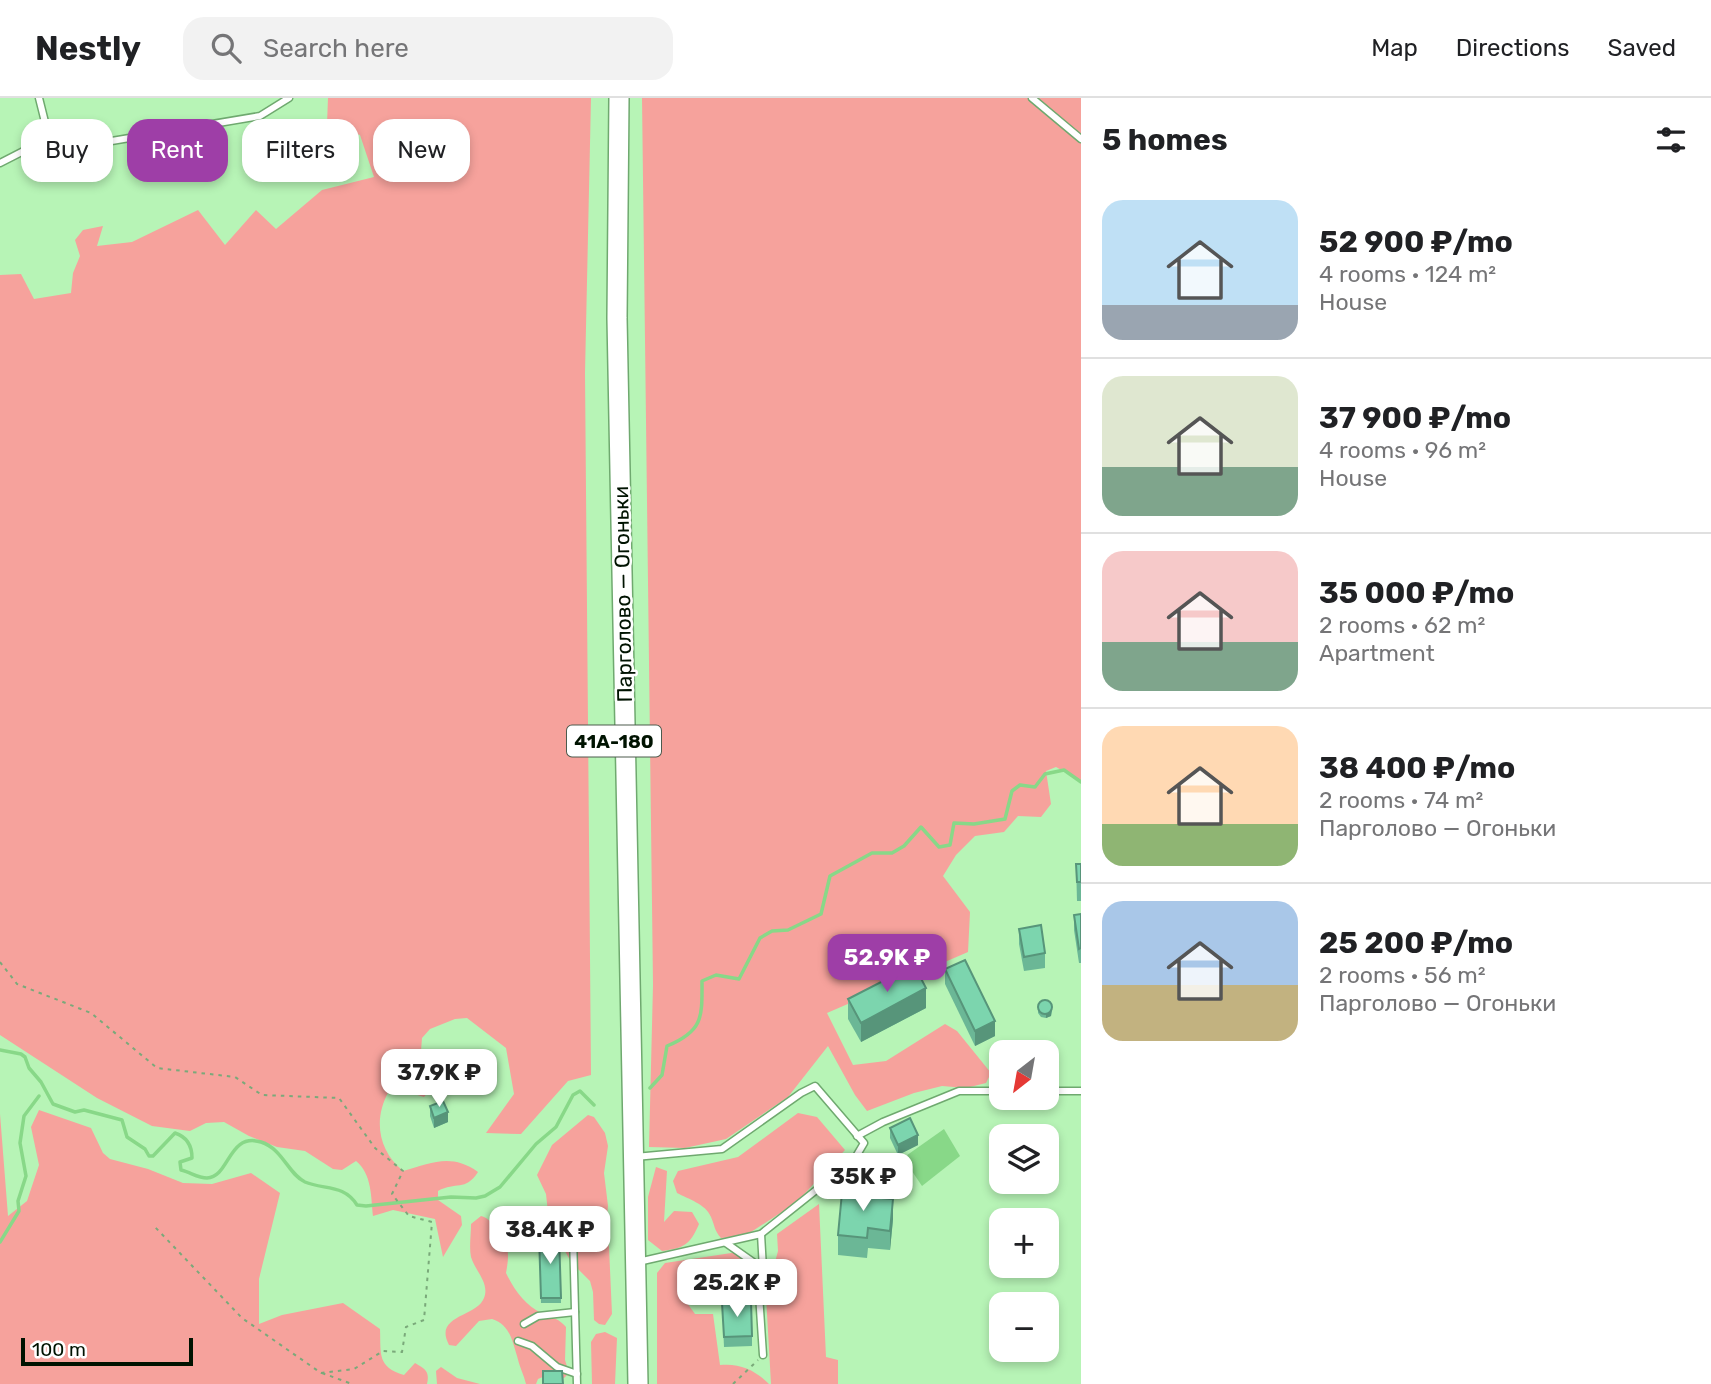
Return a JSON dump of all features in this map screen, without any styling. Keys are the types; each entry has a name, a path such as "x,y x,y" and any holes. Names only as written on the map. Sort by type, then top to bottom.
{"main road":[{"name":"Парголово — Огоньки","path":"606,98 605,317 626,1384"},
{"name":"Парголово — Огоньки","path":"619,98 617,318 638,1384"}],"lane":[{"path":"38,98 44,119"},
{"path":"113,141 260,116 289,98"},
{"path":"1032,98 1081,139"},
{"path":"0,163 21,152"},
{"path":"634,1157 722,1149 815,1086 863,1143 854,1160 761,1234 635,1262"},
{"path":"857,1136 883,1122 959,1091 989,1091"},
{"path":"1059,1091 1081,1091"},
{"path":"761,1234 763,1269 760,1309 763,1355"},
{"path":"573,1235 577,1384"},
{"path":"726,1243 763,1269"},
{"path":"524,1324 538,1316 575,1312"},
{"path":"518,1341 532,1346 557,1367 577,1374"}],"path":[{"path":"0,962 17,984 91,1013 157,1068 235,1077 262,1095 339,1098 375,1149 403,1171 392,1195 409,1216 432,1222 424,1320 406,1326 402,1352 383,1351 354,1369 321,1373"},
{"path":"155,1227 242,1318 321,1373 352,1384"},
{"path":"726,1297 761,1280"},
{"path":"705,1293 760,1309"},
{"path":"733,1384 763,1355"}],"shaded area":[{"path":"328,98 591,98 585,373 591,1075 568,1081 521,1134 486,1133 514,1094 506,1048 467,1018 455,1019 430,1029 422,1038 420,1064 432,1087 424,1097 401,1090 389,1091 381,1112 381,1134 388,1154 403,1171 450,1161 478,1172 469,1182 438,1191 438,1200 461,1216 462,1225 443,1257 435,1219 393,1210 373,1216 368,1179 356,1161 342,1170 333,1169 305,1151 277,1147 224,1122 206,1123 190,1131 152,1126 97,1098 0,1035 0,275 21,274 34,299 71,293 73,273 80,256 75,240 83,230 103,226 97,246 132,242 198,210 225,245 256,210 276,229 322,190 373,177 373,182 470,182 470,119 373,119 373,174 359,135 359,119 327,119"},
{"path":"642,98 1081,98 1081,781 1056,767 1046,771 1051,804 1041,817 1018,816 1004,832 975,836 956,855 943,876 970,912 968,952 827,1013 853,1065 886,1061 945,1024 957,1031 989,1071 989,1077 986,1083 966,1088 942,1086 914,1093 867,1111 828,1046 788,1097 726,1139 685,1148 649,1147 653,985"},
{"path":"39,1110 91,1128 103,1153 110,1159 148,1169 183,1183 212,1184 251,1173 280,1193 259,1279 259,1324 282,1315 343,1303 380,1329 382,1358 389,1368 404,1375 415,1363 426,1371 427,1384 0,1384 0,1114 8,1216 27,1201 39,1165 31,1127"},
{"path":"798,1113 817,1117 845,1150 797,1202 745,1236 721,1238 709,1212 677,1193 673,1181 678,1171 738,1157"},
{"path":"588,1115 594,1117 605,1133 608,1146 604,1173 608,1206 605,1234 609,1247 612,1314 605,1325 594,1320 590,1281 571,1262 549,1222 546,1194 537,1175 552,1145"},
{"path":"944,1129 960,1156 922,1186 903,1158"},
{"path":"656,1167 667,1171 664,1222 674,1211 692,1212 699,1224 693,1237 685,1244 662,1251 648,1240 648,1197"},
{"path":"819,1204 826,1357 838,1360 838,1384 771,1384 766,1296 778,1251 777,1234"},
{"path":"481,1216 491,1223 505,1243 508,1253 506,1273 517,1291 530,1306 566,1327 565,1360 569,1373 564,1378 545,1376 538,1379 536,1384 526,1384 509,1334 503,1325 492,1319 479,1321 456,1346 449,1345 446,1335 451,1322 480,1304 484,1298 485,1287 470,1249 471,1224"},
{"path":"738,1252 751,1267 746,1284 727,1295 698,1286 685,1300 695,1314 713,1314 720,1365 747,1368 769,1384 657,1384 657,1273 665,1263"},
{"path":"605,1332 617,1338 615,1384 592,1384 591,1342 596,1334"},
{"path":"441,1367 457,1378 480,1384 437,1384 436,1371"}],"building":[{"path":"1076,864 1081,864 1081,882 1077,882"},
{"path":"1081,914 1081,948 1079,949 1074,915"},
{"path":"1041,925 1045,953 1024,957 1019,929"},
{"path":"965,960 995,1021 975,1031 945,969"},
{"path":"914,965 926,988 861,1023 848,999"},
{"path":"1045,1000 1050,1002 1050,1012 1045,1014 1040,1012 1038,1007 1040,1002"},
{"path":"443,1101 448,1112 434,1118 430,1106"},
{"path":"910,1118 918,1135 898,1145 890,1128"},
{"path":"843,1182 860,1184 859,1196 893,1199 890,1231 868,1228 867,1238 838,1235"},
{"path":"539,1235 559,1235 561,1298 541,1298"},
{"path":"751,1301 752,1336 724,1337 722,1303"},
{"path":"543,1371 562,1371 563,1384 543,1384"}],"waterway":[{"path":"650,1088 662,1075 667,1046 688,1034 698,1021 702,1004 702,981 716,975 739,979 760,938 772,931 788,930 821,914 830,876 872,853 892,853 904,846 921,827 939,847 950,845 954,823 974,824 1005,819 1012,791 1020,785 1035,787 1045,774 1064,770 1081,782"},
{"path":"0,1050 25,1057 29,1068 41,1082 53,1104 75,1112 84,1110 122,1120 127,1137 145,1149 149,1156 153,1156 175,1133 183,1137 190,1145 192,1158 180,1162 181,1170 204,1178 215,1176 242,1143 261,1142 275,1150 305,1182 340,1191 352,1198 357,1205 366,1206 485,1196 500,1187 536,1144 556,1127 573,1095 580,1091 594,1105"},
{"path":"0,1242 19,1211 18,1201 26,1176 20,1143 24,1116 39,1096"}]}
